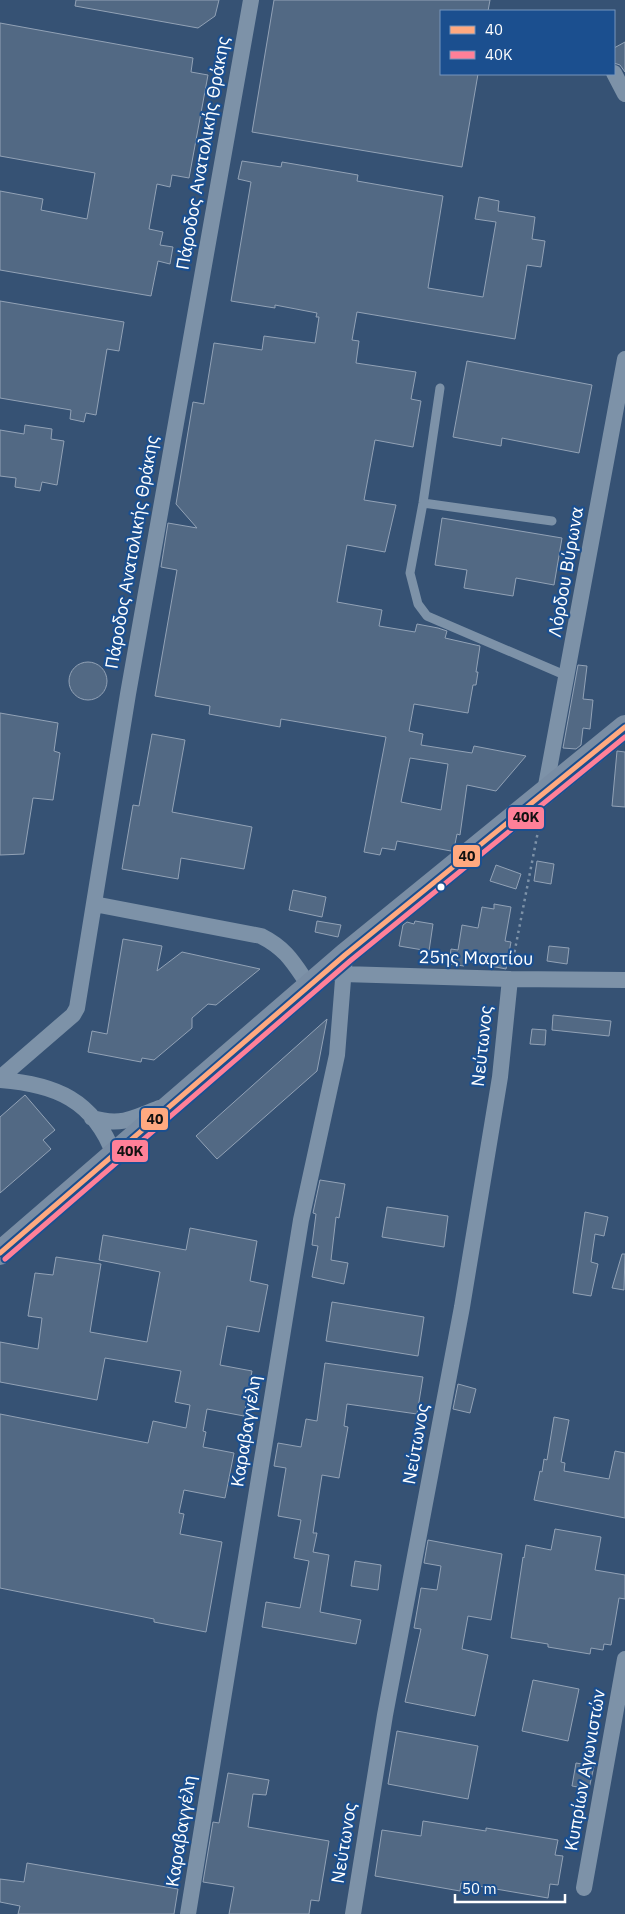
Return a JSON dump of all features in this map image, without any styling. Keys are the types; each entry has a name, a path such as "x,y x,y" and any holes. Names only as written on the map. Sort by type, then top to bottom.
{"main road":[{"path":"0,1253 174,1102 310,987 338,967 545,791 614,745 625,727"}],"street":[{"name":"Πάροδος Ανατολικής Θράκης","path":"0,1079 76,1010 131,674 251,0"},
{"path":"615,75 625,94"},
{"name":"Λόρδου Βύρωνα","path":"545,791 625,359"},
{"path":"94,904 261,936 275,943 286,953 310,987"},
{"name":"25ης Μαρτίου","path":"338,967 510,979 625,980"},
{"name":"Καραβαγγέλη","path":"188,1914 301,1220 337,1055 338,967"},
{"name":"Νεύτωνος","path":"353,1914 385,1715 465,1288 500,1077 510,979"},
{"path":"0,1079 46,1087 64,1094 79,1104 103,1132 114,1156"},
{"path":"92,1118 116,1123 174,1102"},
{"name":"Κυπρίων Αγωνιστών","path":"584,1888 625,1659"}],"lane":[{"path":"440,388 423,503 410,573 418,604 427,616 567,676"},
{"path":"423,503 552,521"}],"path":[{"path":"510,979 540,819"}],"building":[{"path":"76,0 219,0 215,16 198,28 75,6"},
{"path":"274,0 490,0 488,10 440,10 440,75 478,75 462,167 252,132"},
{"path":"0,23 193,58 191,72 208,75 189,178 172,175 170,187 157,184 149,229 163,232 160,245 173,247 170,264 158,261 151,296 0,270 0,191 43,199 41,210 87,219 95,173 0,156"},
{"path":"625,42 625,72 620,65 615,63 615,47"},
{"path":"242,161 281,167 282,162 358,175 357,181 443,196 428,288 483,297 496,222 475,219 479,197 499,201 498,211 535,217 532,239 545,241 541,267 527,265 515,339 357,312 352,340 359,341 356,363 416,372 411,399 421,401 413,447 375,440 364,500 396,505 385,552 347,545 337,602 382,610 379,626 415,632 417,624 438,628 447,631 445,638 480,646 476,685 473,685 468,713 414,704 409,731 423,734 421,745 472,753 474,746 526,756 496,791 467,785 460,835 457,834 454,849 451,851 397,841 395,850 382,848 380,855 364,852 386,737 281,719 280,727 209,714 210,706 155,696 177,570 161,567 168,523 197,528 176,504 193,402 204,404 214,343 262,350 264,336 315,343 319,317 316,317 317,313 275,305 275,308 231,301 251,182 238,179","holes":["410,758 448,764 441,810 401,802"]},
{"path":"0,301 124,322 119,351 107,349 96,415 86,413 84,422 70,419 71,410 0,398"},
{"path":"467,361 592,385 579,453 502,438 501,446 453,437"},
{"path":"25,425 52,429 51,439 64,441 57,485 42,482 40,491 15,487 16,478 0,476 0,430 24,434"},
{"path":"442,518 562,538 554,585 516,578 513,596 464,588 467,570 435,565"},
{"path":"88,662 102,667 107,681 102,695 88,700 74,695 69,681 74,667"},
{"path":"578,665 587,666 583,699 593,700 590,729 583,728 581,745 576,749 563,748"},
{"path":"0,713 58,723 54,751 60,753 53,800 33,798 24,854 0,855"},
{"path":"152,734 185,740 172,812 252,827 244,869 181,858 178,879 122,869 133,805 139,806"},
{"path":"617,751 625,752 625,807 612,806"},
{"path":"537,861 554,864 551,884 534,881"},
{"path":"496,865 521,874 516,889 490,881"},
{"path":"293,890 326,897 322,917 289,910"},
{"path":"494,904 511,907 505,941 511,942 506,969 465,961 464,966 449,964 451,949 458,950 462,925 478,928 482,907 494,909"},
{"path":"317,921 341,925 338,937 315,932"},
{"path":"415,921 433,924 429,951 399,946 403,925 407,922 414,924"},
{"path":"123,939 162,946 157,971 182,952 260,969 216,1005 208,1004 192,1018 192,1028 154,1060 142,1058 141,1062 88,1052 92,1031 107,1034"},
{"path":"549,946 569,948 567,964 547,961"},
{"path":"553,1015 611,1021 609,1036 552,1030"},
{"path":"327,1019 317,1071 217,1159 196,1136"},
{"path":"532,1029 546,1030 545,1045 530,1044"},
{"path":"25,1095 55,1130 43,1140 51,1149 0,1193 0,1117"},
{"path":"320,1180 345,1184 339,1218 336,1217 331,1260 348,1263 344,1284 312,1277 318,1246 312,1245 316,1214 313,1213"},
{"path":"387,1207 448,1216 444,1247 382,1237"},
{"path":"585,1212 608,1217 604,1236 595,1234 591,1262 598,1264 591,1296 573,1293"},
{"path":"190,1228 257,1241 250,1281 268,1285 259,1332 227,1326 220,1365 252,1371 244,1416 207,1409 203,1431 206,1432 203,1447 234,1453 225,1498 184,1490 179,1513 184,1514 180,1534 222,1542 206,1632 154,1622 154,1619 0,1588 0,1414 148,1443 153,1421 186,1428 190,1405 175,1402 181,1371 105,1358 97,1400 0,1382 0,1342 38,1349 42,1318 28,1316 35,1273 53,1275 56,1257 101,1264 90,1332 147,1342 160,1272 99,1260 103,1235 186,1250"},
{"path":"622,1254 625,1254 624,1290 612,1288"},
{"path":"332,1302 424,1317 418,1356 326,1341"},
{"path":"325,1363 423,1377 417,1414 347,1404 344,1426 348,1427 339,1478 322,1475 313,1533 317,1533 313,1552 329,1555 320,1612 361,1620 356,1644 262,1627 266,1602 300,1608 309,1561 294,1558 301,1520 278,1516 286,1468 274,1466 278,1443 301,1447 306,1419 317,1421"},
{"path":"458,1384 476,1389 470,1413 453,1409"},
{"path":"554,1417 569,1420 561,1462 565,1463 564,1471 609,1479 615,1451 625,1453 625,1518 534,1500 540,1471 542,1472 544,1459 547,1460"},
{"path":"555,1529 601,1537 595,1570 625,1575 625,1599 619,1598 611,1645 604,1644 603,1650 591,1648 590,1654 511,1638 526,1545 551,1550"},
{"path":"428,1540 502,1554 491,1620 468,1616 462,1649 488,1655 475,1716 405,1702 421,1629 414,1628 421,1588 437,1590 441,1566 424,1563"},
{"path":"355,1561 381,1565 378,1590 351,1586"},
{"path":"533,1680 579,1689 568,1741 522,1731"},
{"path":"397,1731 478,1746 468,1799 388,1784"},
{"path":"576,1763 594,1766 589,1789 572,1786"},
{"path":"228,1773 269,1780 266,1795 253,1794 248,1827 329,1841 319,1901 311,1900 309,1914 229,1914 234,1887 203,1882 213,1822 219,1823"},
{"path":"423,1821 486,1831 486,1828 558,1840 555,1855 563,1856 558,1885 550,1884 548,1898 461,1883 460,1891 375,1876 382,1830 421,1836"},
{"path":"27,1863 178,1889 174,1914 18,1914 20,1906 0,1902 0,1879 24,1882"}],"transit line":[{"name":"40","path":"0,1253 345,955 625,727"},
{"name":"40Κ","path":"5,1259 350,961 625,737"}]}
